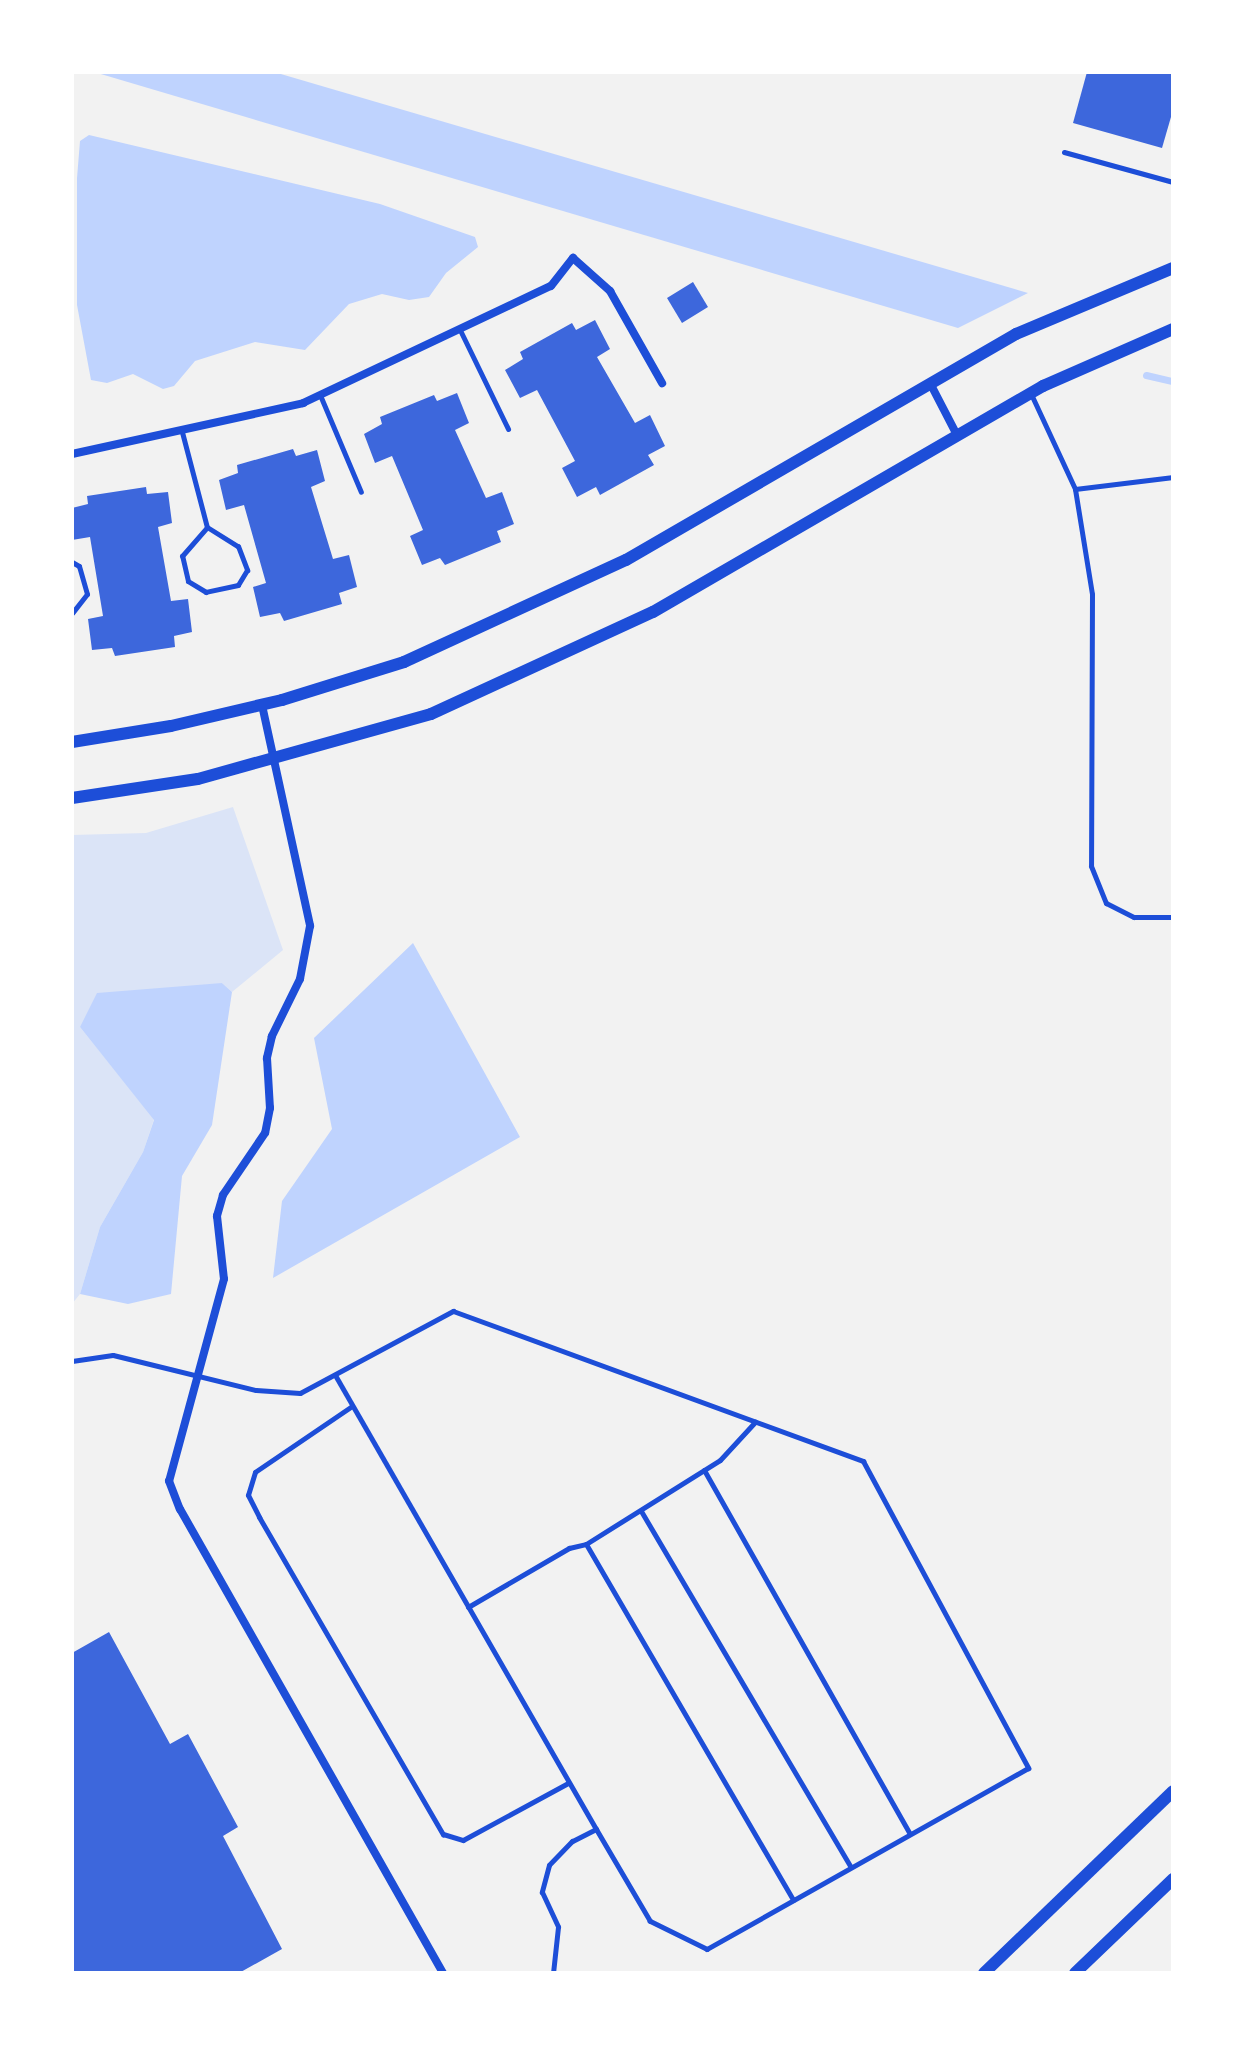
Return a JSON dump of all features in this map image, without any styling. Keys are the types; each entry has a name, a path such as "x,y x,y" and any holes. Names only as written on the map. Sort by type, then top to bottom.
{"street":[{"path":"72,454 182,432 320,395 551,286 573,258 610,291 662,383"},
{"path":"72,742 262,705 404,662 516,614 626,560 1016,334 1173,268"},
{"path":"72,798 198,779 431,714 653,612 1031,393 1173,329"},
{"path":"930,383 957,435"},
{"path":"262,705 277,759 310,926 300,979 270,1047 270,1108 265,1133 223,1195 217,1216 224,1279 169,1481 180,1509 443,1973"},
{"path":"984,1973 1173,1791"},
{"path":"1075,1973 1173,1879"}],"lane":[{"path":"1064,152 1173,182"},
{"path":"460,330 508,429"},
{"path":"1031,393 1075,489 1092,594 1091,866 1106,903 1134,917 1173,917"},
{"path":"320,395 361,492"},
{"path":"182,432 207,527 238,546 247,570 238,585 206,592 188,581 182,556 207,527"},
{"path":"1075,489 1173,477"},
{"path":"72,562 79,566 87,594 72,613"},
{"path":"72,1361 113,1355 256,1390 300,1393 453,1311 863,1461 1028,1768 707,1949 650,1921 335,1375"},
{"path":"352,1406 255,1472 248,1495 259,1517 443,1834 463,1840 568,1783"},
{"path":"468,1607 569,1548 586,1544 641,1511 704,1470 755,1422"},
{"path":"704,1470 910,1834"},
{"path":"641,1511 851,1867"},
{"path":"586,1544 793,1900"},
{"path":"553,1973 558,1927 542,1892 549,1865 572,1841 596,1829"}],"shaded area":[{"path":"233,807 283,950 232,992 222,983 80,1027 154,1119 143,1152 100,1227 80,1294 72,1304 72,835 146,833"}],"water":[{"path":"94,72 274,72 1028,293 958,328"},
{"path":"89,135 380,204 475,237 478,247 446,273 429,297 409,300 382,294 349,304 305,350 255,342 195,361 174,386 163,389 133,374 107,383 91,380 77,305 77,178 80,141"},
{"path":"413,943 520,1137 273,1278 282,1201 332,1129 314,1038"},
{"path":"222,983 232,992 212,1125 182,1176 171,1294 128,1304 80,1294 100,1227 143,1152 154,1120 80,1027 97,993"}],"building":[{"path":"1087,72 1173,72 1173,110 1162,148 1073,123"},
{"path":"693,282 708,307 682,323 667,298"},
{"path":"595,320 610,349 597,357 635,423 650,415 665,446 648,455 654,465 600,495 596,487 577,497 562,468 575,461 537,390 520,398 505,370 523,359 520,352 572,323 576,330"},
{"path":"457,393 469,423 455,430 486,498 502,492 514,524 497,531 501,542 445,565 440,558 422,565 410,536 423,530 392,456 375,463 364,434 382,424 380,417 434,395 437,401"},
{"path":"293,449 296,456 317,450 325,481 311,487 333,559 349,555 357,587 339,593 342,604 284,621 280,613 260,617 253,587 266,583 244,505 226,510 219,480 238,473 237,465"},
{"path":"146,487 147,494 168,492 172,523 158,527 171,601 188,599 192,632 174,636 175,647 115,656 112,648 92,650 88,619 103,616 90,537 72,540 72,508 88,504 87,496"},
{"path":"109,1632 170,1744 188,1734 238,1827 223,1836 282,1949 239,1973 72,1973 72,1653"}],"waterway":[{"path":"1146,375 1173,381"}]}
